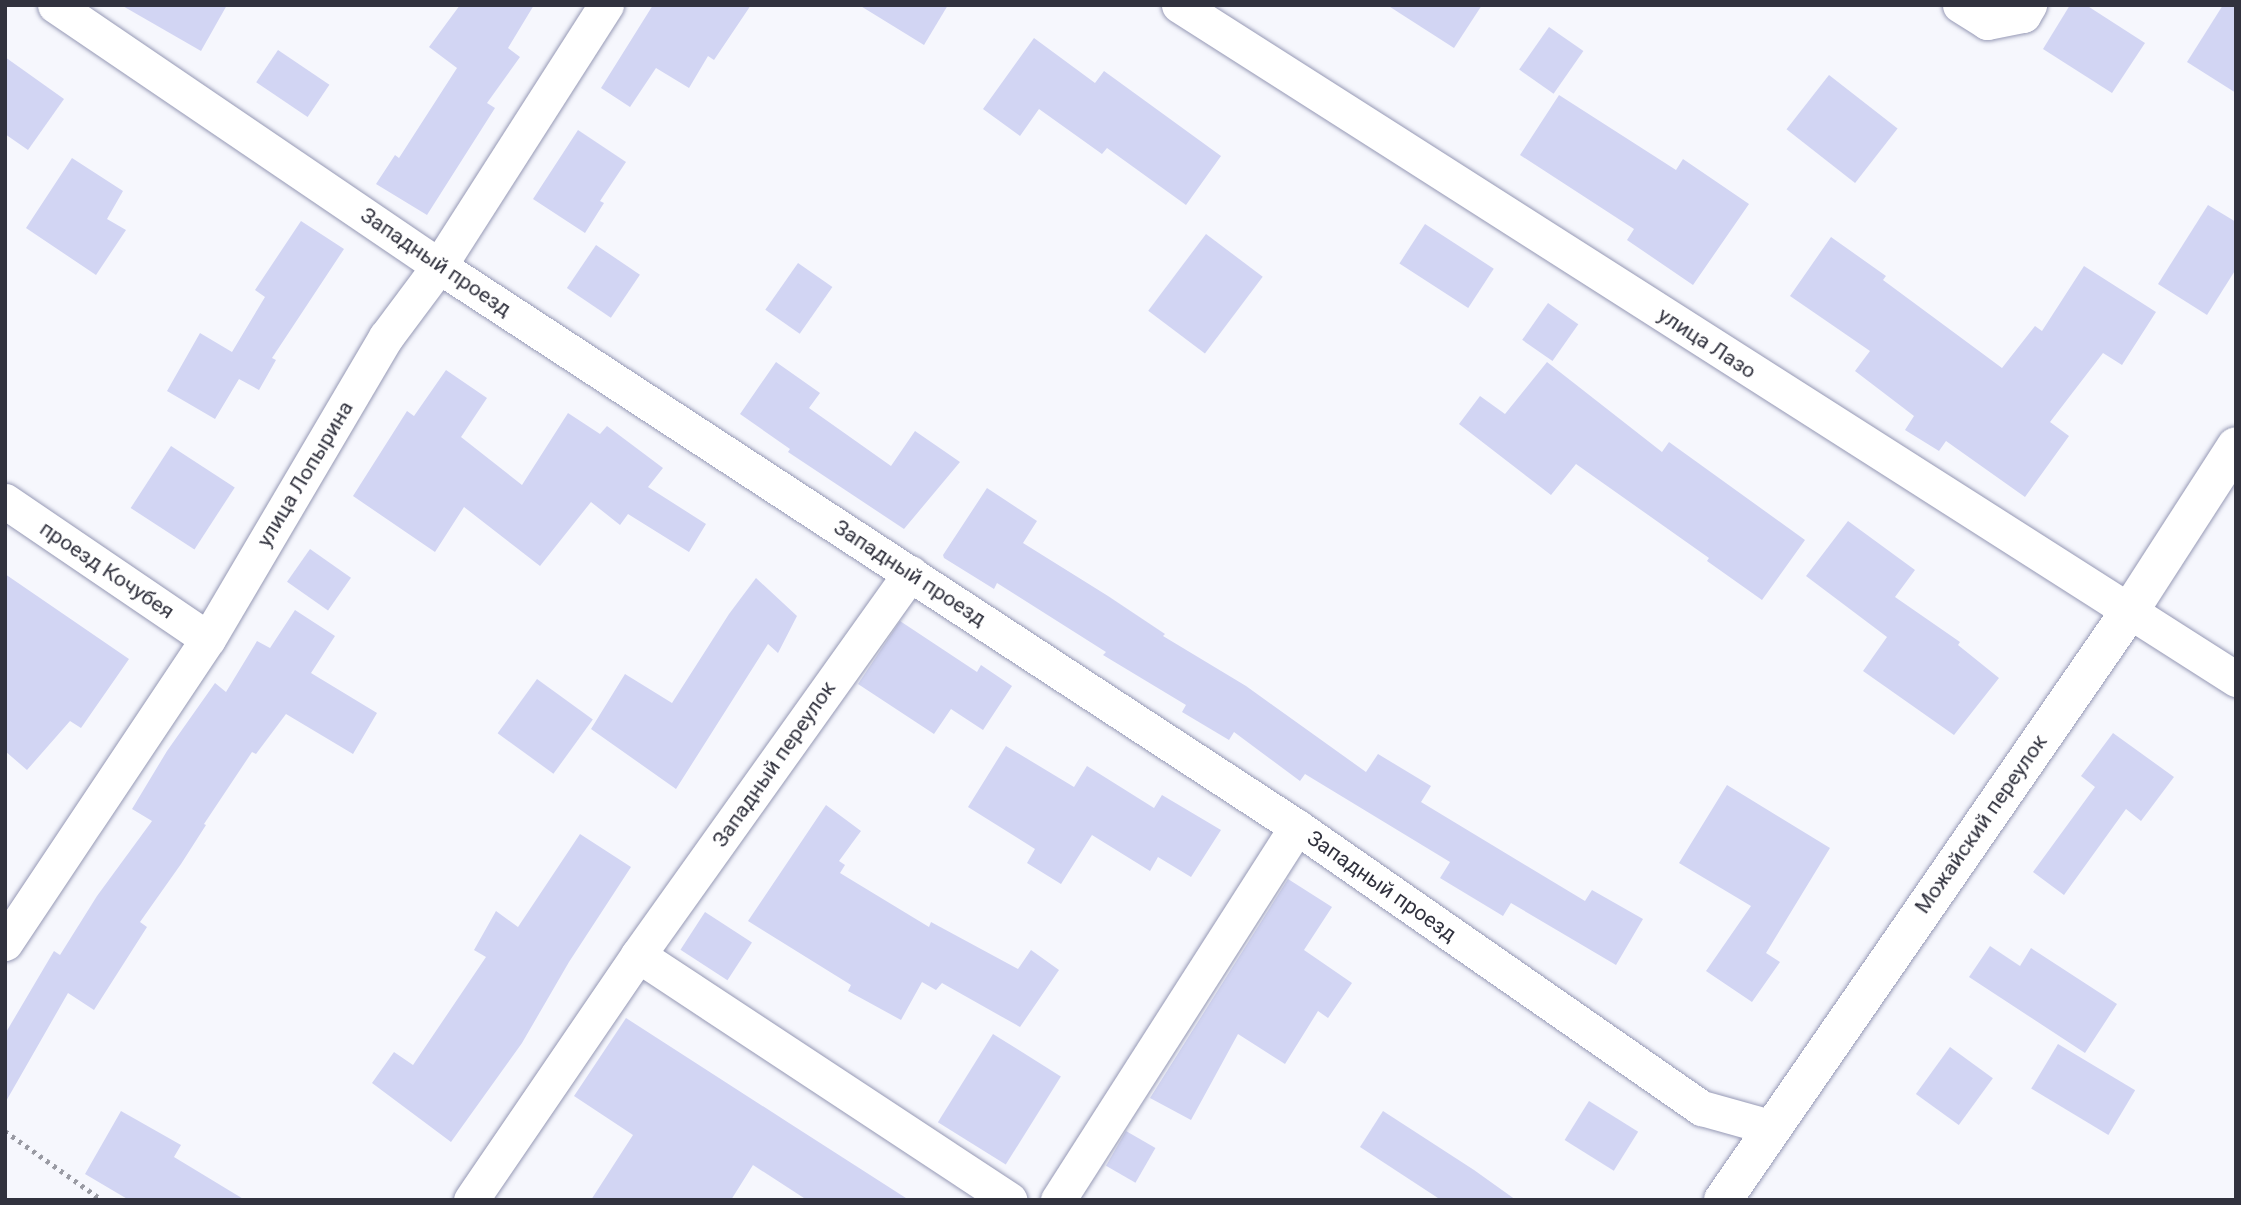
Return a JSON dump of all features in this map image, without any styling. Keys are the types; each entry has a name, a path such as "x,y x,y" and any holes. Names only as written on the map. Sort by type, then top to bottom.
{"street":[{"name":"Западный проезд","path":"55,5 439,266 1297,827 1702,1108 1770,1127"},
{"name":"улица Лопырина","path":"5,943 208,639 386,337 439,266 606,5"},
{"name":"улица Лазо","path":"1179,5 2236,679"},
{"path":"1960,5 1987,22 2023,15 2029,5"},
{"name":"Можайский переулок","path":"1723,1200 1770,1127 2129,612 2236,446"},
{"name":"проезд Кочубея","path":"5,501 208,639"},
{"name":"Западный переулок","path":"471,1200 638,955 910,573"},
{"path":"1058,1200 1297,827"},
{"path":"638,955 1010,1200"}],"path":[{"path":"5,1131 102,1200"}],"building":[{"path":"121,5 227,5 201,51"},
{"path":"460,5 534,5 508,48 520,57 487,103 495,108 427,215 376,184 395,155 399,158 457,68 429,47"},
{"path":"653,5 751,5 714,60 708,56 689,88 656,68 630,107 601,88"},
{"path":"859,5 948,5 924,45"},
{"path":"1387,5 1482,5 1454,48"},
{"path":"2070,5 2086,5 2145,43 2112,93 2043,49"},
{"path":"2223,5 2236,5 2236,93 2187,62"},
{"path":"1549,27 1583,51 1554,94 1519,70"},
{"path":"1034,38 1095,83 1104,71 1221,156 1186,205 1107,148 1102,154 1039,109 1020,136 983,109"},
{"path":"278,50 329,85 308,117 256,82"},
{"path":"5,57 64,99 28,150 5,134"},
{"path":"1829,75 1898,129 1855,183 1787,129"},
{"path":"1559,95 1676,170 1683,159 1749,204 1693,285 1627,240 1634,229 1520,155"},
{"path":"578,130 626,162 600,201 604,203 585,233 533,199"},
{"path":"72,158 123,191 107,219 126,230 96,275 26,228"},
{"path":"2208,205 2236,222 2236,269 2207,315 2158,284"},
{"path":"301,221 344,249 272,358 276,360 259,390 239,379 215,419 167,391 200,333 232,352 265,297 255,290"},
{"path":"1425,224 1494,269 1468,308 1399,263"},
{"path":"1206,234 1263,277 1205,353 1148,311"},
{"path":"1831,237 1886,276 1883,280 2002,368 2035,326 2042,331 2084,266 2156,312 2122,365 2103,353 2050,422 2069,436 2025,497 1946,441 1939,451 1905,430 1914,416 1855,371 1870,351 1790,296"},
{"path":"596,245 640,275 611,318 567,288"},
{"path":"798,263 832,287 800,334 765,310"},
{"path":"1548,303 1578,324 1552,361 1522,340"},
{"path":"776,362 820,393 809,408 891,466 915,431 960,462 904,529 788,452 790,449 740,414"},
{"path":"1547,362 1662,452 1669,442 1805,540 1762,600 1707,561 1709,558 1576,464 1551,495 1459,424 1480,396 1505,414"},
{"path":"446,370 487,398 461,437 522,485 568,413 600,434 607,426 663,468 648,487 706,524 689,552 628,514 620,525 591,502 540,566 464,507 435,552 353,496 407,411 414,416"},
{"path":"171,446 235,487 194,549 131,508"},
{"path":"987,488 1037,521 1023,543 1108,596 1165,634 1163,636 1246,686 1366,772 1378,754 1431,786 1421,802 1585,901 1592,890 1643,919 1616,965 1511,903 1503,916 1440,878 1450,862 1305,774 1300,781 1234,732 1229,740 1182,712 1186,705 1103,655 1106,652 997,583 994,589 944,558 943,555"},
{"path":"1848,521 1915,570 1895,597 1960,642 1958,645 1999,678 1954,735 1863,671 1887,637 1806,576"},
{"path":"310,549 351,578 328,610 287,582"},
{"path":"5,574 129,659 81,728 70,721 27,770 5,751"},
{"path":"756,578 797,616 778,653 768,644 676,789 591,729 625,674 672,703 729,614"},
{"path":"295,610 335,636 311,673 377,713 353,754 286,714 256,754 252,752 181,864 140,922 147,927 94,1010 68,993 5,1103 5,1034 54,951 60,955 97,896 152,821 132,809 167,751 215,683 226,692 257,641 270,648"},
{"path":"900,621 977,672 981,665 1012,686 983,730 951,709 934,734 858,684"},
{"path":"537,679 593,720 553,774 498,733"},
{"path":"2113,733 2174,777 2141,821 2126,809 2064,895 2033,872 2095,787 2081,776"},
{"path":"1006,746 1074,787 1087,766 1154,808 1162,795 1221,830 1191,877 1158,857 1150,871 1092,835 1061,884 1027,863 1035,849 968,807"},
{"path":"1727,785 1830,848 1766,953 1780,962 1752,1002 1706,971 1751,906 1679,863"},
{"path":"826,805 861,831 839,861 845,865 840,873 929,927 931,922 1018,969 1031,950 1059,970 1020,1027 942,983 936,990 922,982 901,1020 848,991 851,985 748,921"},
{"path":"580,834 631,867 569,962 522,1043 451,1142 372,1083 394,1052 413,1065 486,957 474,950 496,911 518,927"},
{"path":"1288,879 1332,907 1304,950 1352,983 1328,1018 1318,1011 1285,1064 1238,1034 1191,1120 1150,1098"},
{"path":"705,912 752,942 727,980 680,950"},
{"path":"1990,946 2020,966 2031,948 2117,1004 2085,1053 1969,977"},
{"path":"626,1018 909,1200 807,1200 753,1165 731,1200 591,1200 633,1135 574,1096"},
{"path":"993,1034 1061,1076 1006,1165 938,1122"},
{"path":"2058,1044 2135,1090 2108,1135 2031,1089"},
{"path":"1950,1047 1993,1078 1959,1125 1916,1094"},
{"path":"1589,1101 1638,1132 1614,1171 1565,1140"},
{"path":"121,1111 181,1145 174,1157 245,1200 129,1200 85,1174"},
{"path":"1383,1111 1516,1200 1441,1200 1360,1147"},
{"path":"1126,1131 1155,1148 1135,1183 1106,1166"}]}
